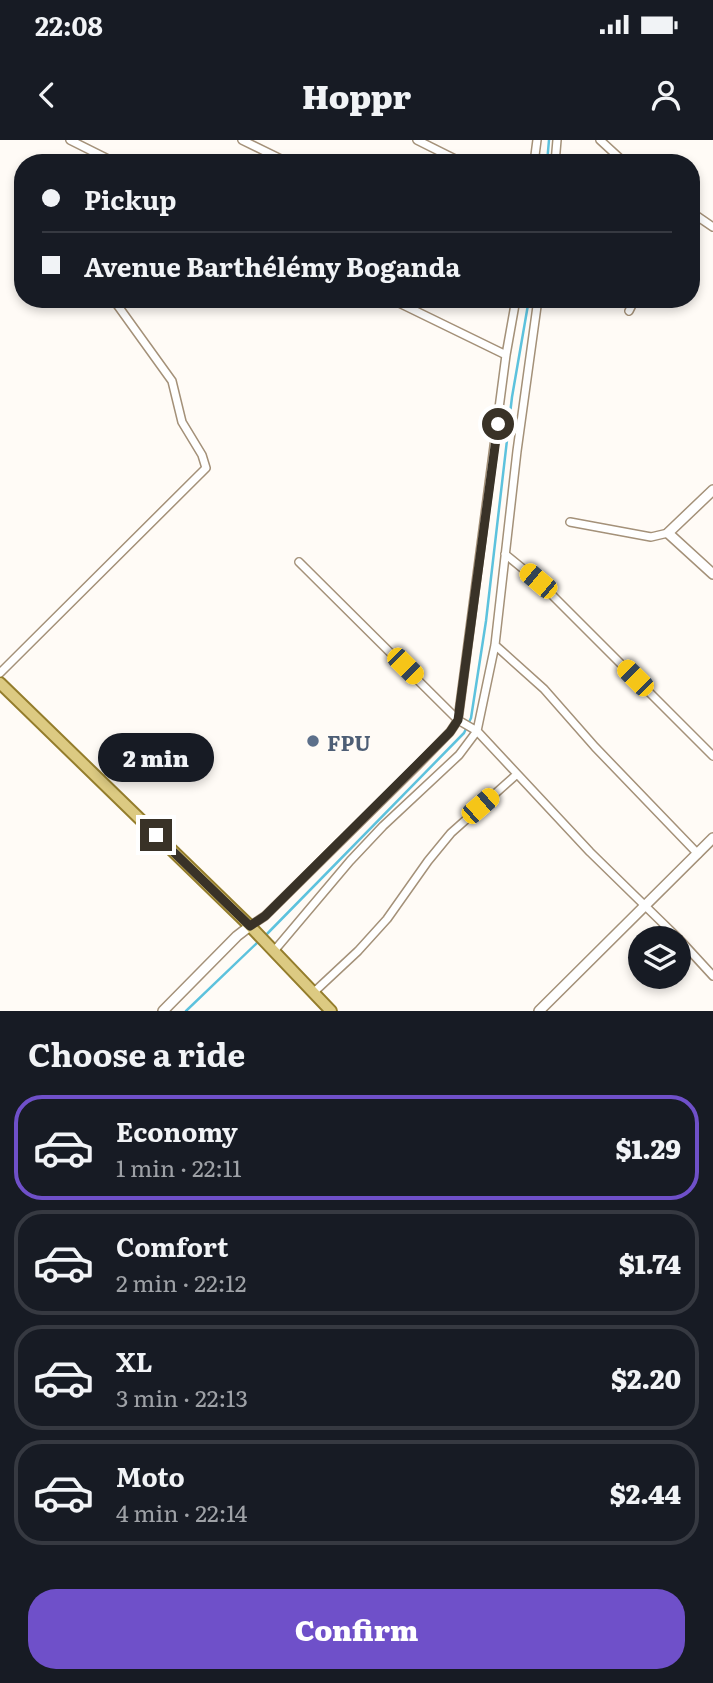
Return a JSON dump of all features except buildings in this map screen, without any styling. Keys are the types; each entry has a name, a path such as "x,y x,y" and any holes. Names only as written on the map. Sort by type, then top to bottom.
{"main road":[{"path":"0,683 253,929 331,1011"}],"street":[{"path":"70,140 98,154"},
{"path":"242,140 271,154"},
{"path":"417,140 445,154"},
{"path":"600,140 615,154"},
{"path":"0,673 206,468 182,422 172,382 119,308"},
{"path":"409,308 506,355"},
{"path":"163,1011 237,936 253,929 417,766 458,720 514,308"},
{"path":"271,948 383,826 459,755 477,731 495,645 537,308"},
{"path":"629,312 631,308"},
{"path":"570,522 650,537 668,533 713,490"},
{"path":"668,533 713,574"},
{"path":"505,554 538,581 713,756"},
{"path":"299,562 458,720 477,731 590,852 666,926"},
{"path":"495,645 544,690 698,854"},
{"path":"313,993 358,951 387,919 428,860 452,833 516,775"},
{"path":"539,1011 713,838"},
{"path":"691,953 713,976"}],"waterway":[{"path":"548,154 549,140"},
{"path":"264,937 464,733 471,718 486,621 512,397 527,308"},
{"path":"186,1011 259,941"}],"place":[{"name":"FPU","path":"313,741"}],"route":[{"path":"156,835 250,926 265,916 450,732 458,720 498,424"}]}
